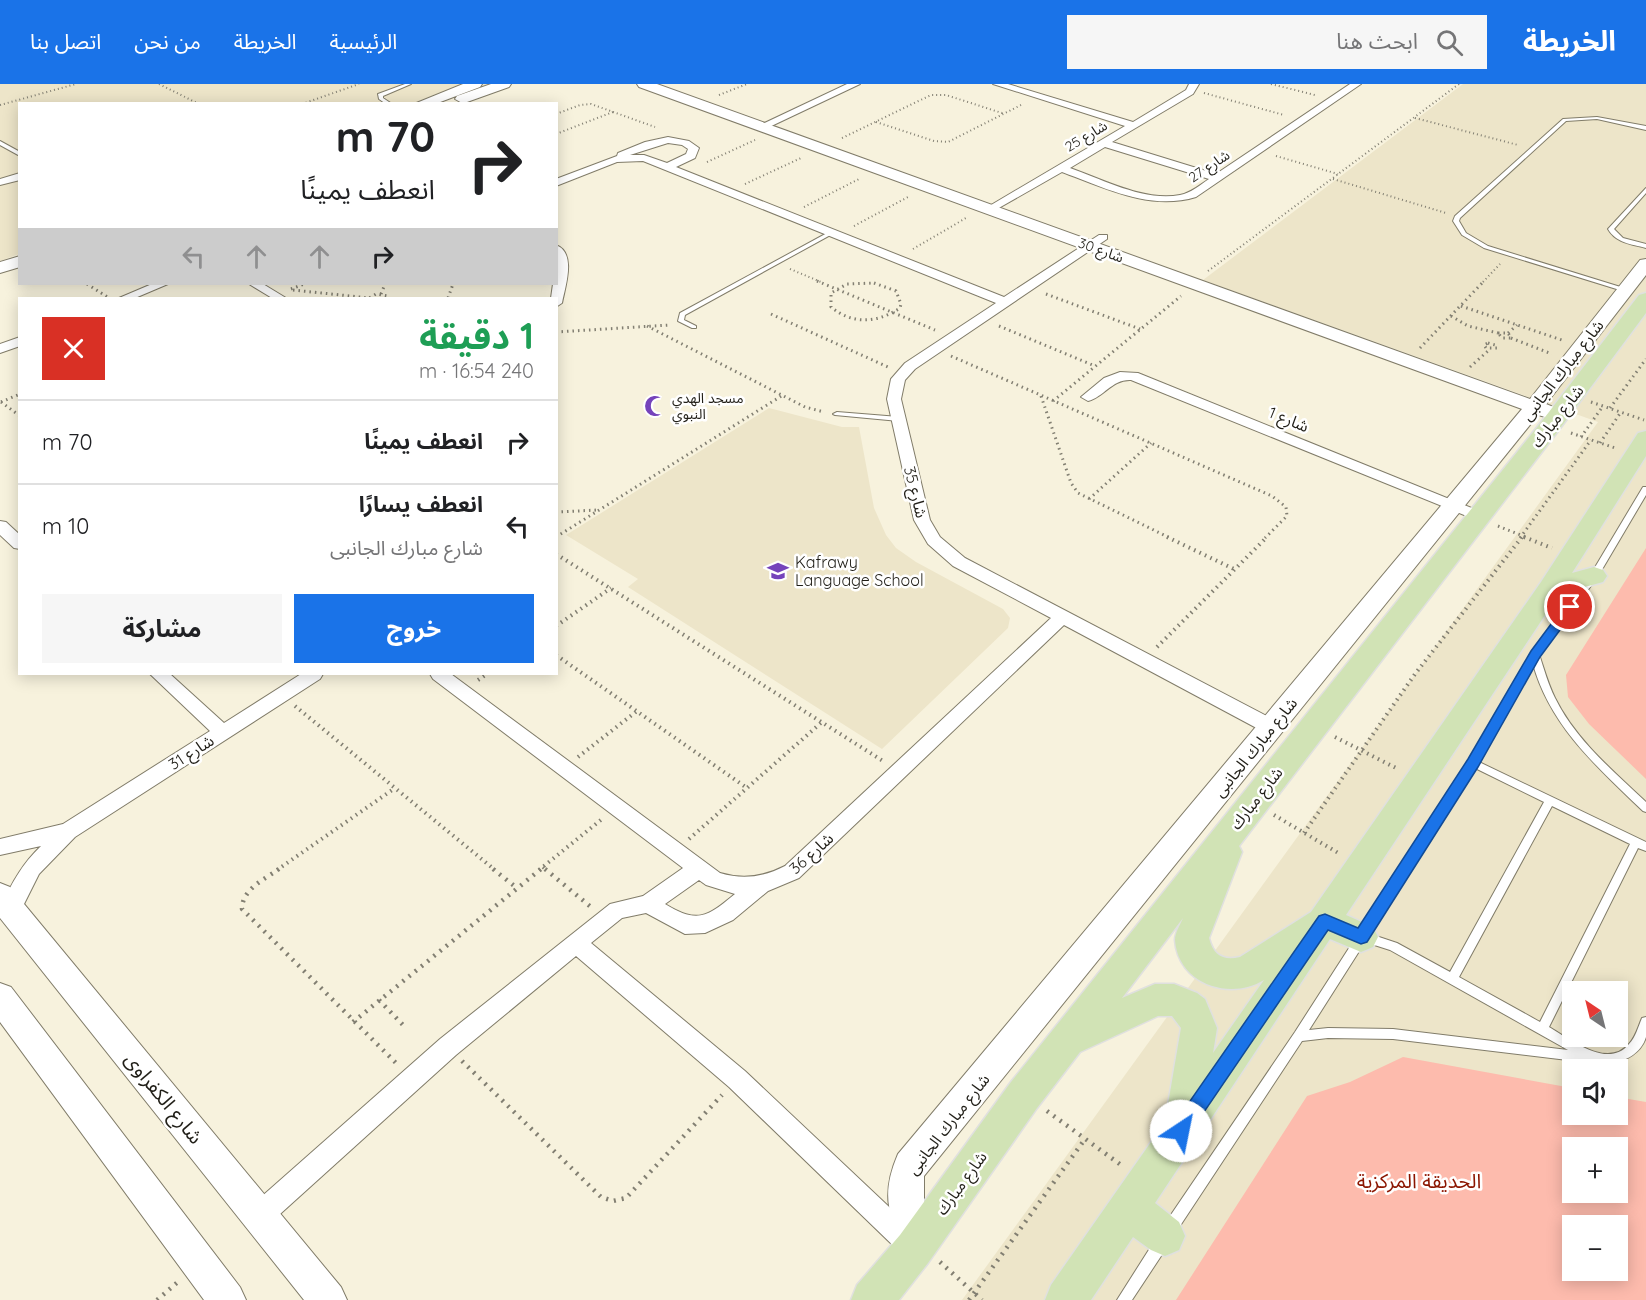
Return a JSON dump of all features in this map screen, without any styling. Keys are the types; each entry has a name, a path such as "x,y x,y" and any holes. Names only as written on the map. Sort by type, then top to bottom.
{"main road":[{"name":"شارع مبارك","path":"872,1300 917,1245 1024,1095 1313,725 1470,513 1555,407 1636,295"},
{"path":"1066,1300 1550,588 1582,566 1640,446"},
{"path":"1246,811 1192,938 1192,947 1201,963 1219,973 1239,975 1325,921"},
{"path":"1325,921 1361,937"},
{"path":"1066,1041 1155,1000 1174,1000 1184,1004 1192,1011 1199,1028 1181,1131"},
{"path":"1137,1196 1165,1236"}],"street":[{"path":"426,102 476,84"},
{"path":"455,102 504,84"},
{"name":"شارع 30","path":"644,84 828,145 1555,407"},
{"name":"شارع 30","path":"674,84 713,98 770,126"},
{"path":"770,126 855,84"},
{"path":"998,84 1133,125"},
{"name":"شارع 27","path":"1060,168 1162,200 1188,198 1356,84"},
{"name":"شارع 25","path":"993,206 1103,143 1193,87"},
{"path":"558,182 653,142 666,140 688,143 694,150 692,156 667,167"},
{"path":"1103,143 1217,178"},
{"path":"1137,154 1154,144"},
{"name":"شارع 30","path":"828,145 878,169 928,187 993,206"},
{"path":"610,161 639,157 1005,302"},
{"path":"0,182 18,177"},
{"path":"902,373 1096,241"},
{"path":"0,255 18,249"},
{"path":"557,297 563,263 558,252"},
{"path":"0,268 18,262"},
{"name":"شارع مبارك الجانبى","path":"1555,407 1577,352 1636,295 1646,264"},
{"name":"شارع 30","path":"1200,279 1469,368 1555,407"},
{"path":"128,297 159,285"},
{"path":"258,285 285,294"},
{"path":"0,349 18,342"},
{"name":"شارع 35","path":"902,373 894,392 899,419 922,520 934,540 959,562 1271,727"},
{"name":"شارع 1","path":"1088,397 1118,375 1137,377 1470,513"},
{"name":"شارع مبارك الجانبى","path":"917,1245 903,1195 904,1180 910,1166 1271,727 1470,513"},
{"path":"0,526 18,542"},
{"name":"شارع 36","path":"440,675 713,879 726,884 761,885 780,879 792,872 1062,617"},
{"path":"160,675 222,732"},
{"name":"شارع 31","path":"6,903 16,896 32,868 69,831 312,675"},
{"name":"شارع 31","path":"0,847 69,831"},
{"path":"260,1215 448,1047 605,919 617,910 648,904 698,869"},
{"path":"648,904 693,927 718,919 761,885"},
{"name":"شارع الكفراوى","path":"6,903 328,1300"},
{"path":"576,944 737,1079 917,1245"},
{"path":"0,997 227,1300"}],"lane":[{"path":"386,102 381,99 380,95 409,84"},
{"path":"1636,295 1509,255 1470,239 1460,230 1457,217 1561,123 1575,118 1604,119 1646,128"},
{"path":"0,144 18,154"},
{"path":"1646,190 1611,229 1613,235 1646,246"},
{"path":"694,327 680,319 682,314 834,234"},
{"path":"837,414 899,419"},
{"path":"1124,1300 1299,1036 1473,763 1582,566 1646,489"},
{"path":"1535,654 1544,687 1564,722 1595,759 1646,808"},
{"path":"1473,763 1641,845 1542,1029"},
{"path":"1452,980 1550,800"},
{"path":"1361,937 1393,946 1595,1059"},
{"path":"1609,1059 1621,1058 1630,1053 1637,1045 1646,1022"},
{"path":"1299,1036 1328,1033 1393,1034 1589,1059"}],"path":[{"path":"0,105 76,84"},
{"path":"159,84 195,102"},
{"path":"308,102 359,84"},
{"path":"713,98 747,84"},
{"path":"1271,84 1333,100"},
{"path":"1281,87 1285,84"},
{"path":"1452,84 1458,85"},
{"path":"1053,400 1200,279 1458,85"},
{"path":"1193,87 1303,120"},
{"path":"729,192 935,94 946,95 1005,114"},
{"path":"876,122 934,141 948,142 1038,96"},
{"path":"558,113 588,104 665,131 669,135 666,140"},
{"path":"558,133 613,112"},
{"path":"1414,117 1533,148"},
{"path":"681,173 770,126"},
{"path":"1259,150 1339,174"},
{"path":"787,215 878,169"},
{"path":"1332,179 1457,217"},
{"path":"834,234 928,187"},
{"path":"897,259 993,206"},
{"path":"1419,350 1509,255"},
{"path":"776,263 952,338"},
{"path":"850,284 883,285 897,293 901,306 894,313 882,319 863,320 839,313 831,307 831,293 850,284"},
{"path":"89,285 108,297"},
{"path":"381,294 385,285"},
{"path":"1028,287 1140,330"},
{"path":"285,294 348,297"},
{"path":"372,297 381,294 388,297"},
{"path":"1461,306 1517,325 1577,352"},
{"path":"771,314 902,373"},
{"path":"1451,316 1468,326 1498,333 1508,333 1517,325"},
{"path":"981,318 1095,366"},
{"path":"558,332 687,324"},
{"path":"647,326 816,411 837,414"},
{"path":"1498,333 1502,338"},
{"path":"1508,333 1511,338"},
{"path":"1469,368 1490,350 1497,348 1495,345 1502,338 1511,338 1541,351 1577,352"},
{"path":"1490,350 1484,345 1495,345"},
{"path":"935,349 1272,496 1286,507 1287,516 1144,660"},
{"path":"1610,408 1646,359"},
{"path":"1,402 18,395"},
{"path":"558,536 783,395"},
{"path":"1041,395 1071,483 1078,493 1234,569"},
{"path":"1,402 18,415"},
{"path":"1555,407 1604,406 1646,421"},
{"path":"1581,436 1604,406"},
{"path":"1555,407 1581,436 1600,443 1640,446"},
{"path":"1600,443 1621,412"},
{"path":"1304,833 1415,674 1522,536 1591,440"},
{"path":"1089,499 1151,444"},
{"path":"558,512 599,510"},
{"path":"1470,513 1582,566"},
{"path":"558,555 899,771"},
{"path":"558,625 611,588"},
{"path":"558,656 747,788"},
{"path":"280,695 517,888"},
{"path":"564,768 637,711"},
{"path":"675,852 822,722"},
{"path":"1313,725 1420,781"},
{"path":"395,788 250,889 242,902 242,909 352,1022 413,1078"},
{"path":"352,1022 617,808"},
{"path":"1246,811 1304,833 1362,867"},
{"path":"543,867 605,919"},
{"path":"379,1000 405,1026"},
{"path":"448,1047 601,1197 613,1202 626,1198 737,1079"},
{"path":"1024,1095 1085,1139 1137,1196"},
{"path":"969,1300 1085,1139"},
{"path":"917,1245 982,1300"}],"shaded area":[{"path":"0,84 489,84 440,102 18,102 18,254 0,261"},
{"path":"1463,84 1646,84 1646,1300 962,1300 1598,422 1203,280"},
{"name":"Kafrawy Language School","path":"769,408 842,427 859,427 874,508 886,535 896,548 916,562 1003,609 1010,618 1008,628 882,749 628,587 638,579 566,535"}],"green space":[{"path":"1646,548 1646,779 1589,724 1568,697 1566,675"},
{"name":"الحديقة المركزية","path":"1403,1057 1562,1086 1562,1125 1628,1125 1628,1099 1646,1102 1646,1300 1176,1300 1307,1096 1350,1082"}],"place":[{"name":"مسجد الهدي النبوي","path":"655,406"},
{"name":"Kafrawy Language School","path":"778,571"}],"route":[{"path":"1181,1131 1325,921 1361,937 1473,763 1535,654 1570,607"}]}
